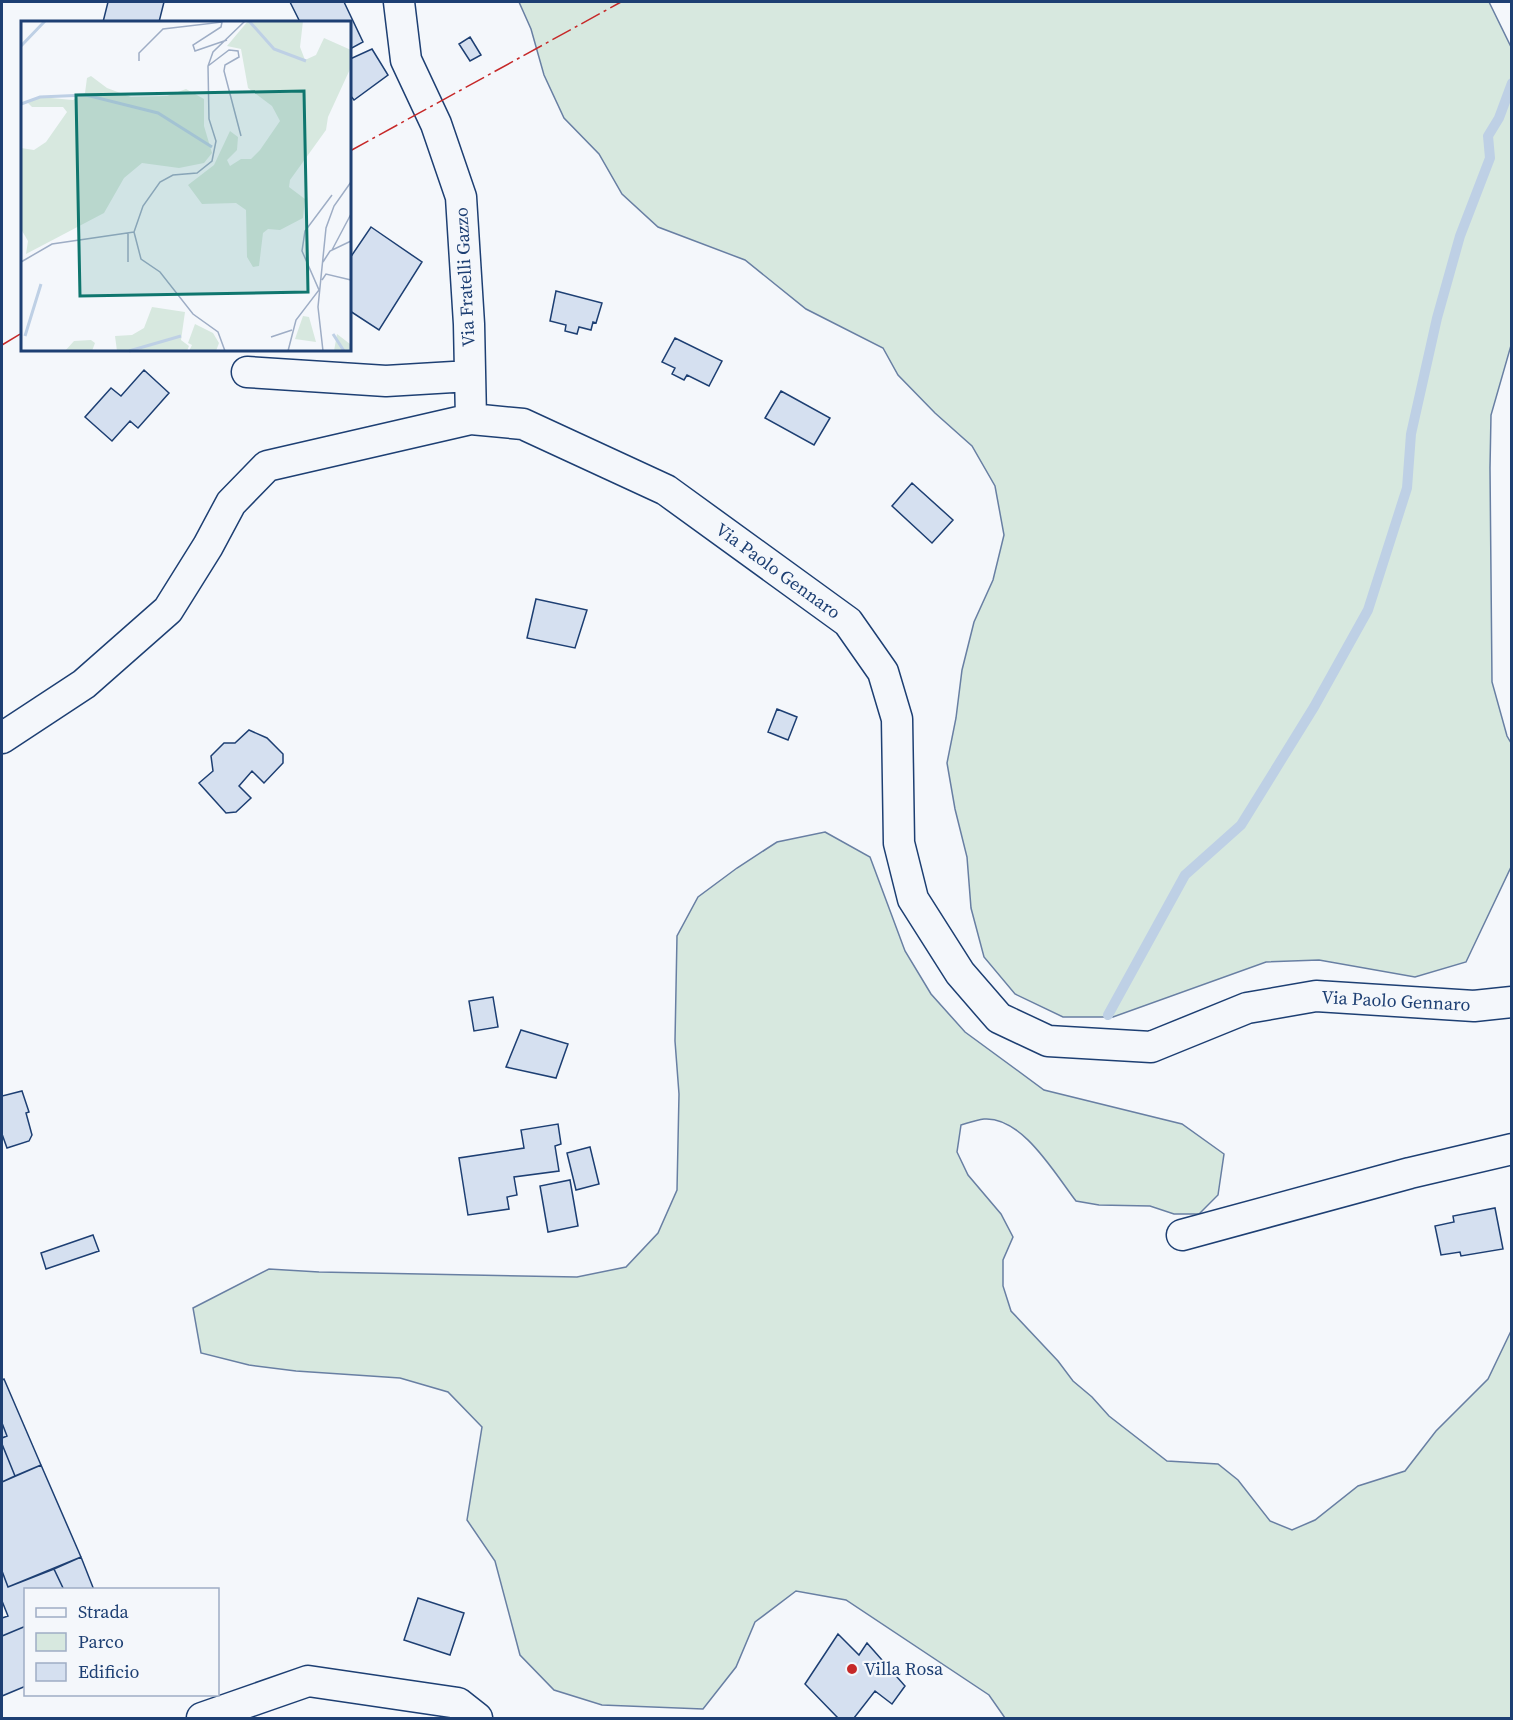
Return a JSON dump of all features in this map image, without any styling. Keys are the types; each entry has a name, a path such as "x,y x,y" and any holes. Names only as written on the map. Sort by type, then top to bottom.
{"street":[{"name":"Via Fratelli Gazzo","path":"399,2 406,60 436,124 461,197 469,324 471,419"},
{"path":"247,372 386,381 470,376"},
{"name":"Via Paolo Gennaro","path":"2,738 84,684 168,610 208,546 231,503 267,466 471,419 523,424 666,490 848,622 883,672 897,718 899,843 914,899 960,973 999,1018 1048,1041 1151,1047 1246,1008 1316,996 1474,1006 1512,1002"},
{"path":"1182,1235 1410,1173 1512,1149"},
{"path":"202,1719 308,1682 458,1703 477,1719"}],"green space":[{"path":"519,2 1489,2 1512,49 1512,342 1491,415 1490,468 1492,682 1511,743 1511,867 1466,962 1415,977 1319,960 1266,962 1113,1017 1063,1017 1015,994 984,957 971,908 967,857 947,763 962,670 974,622 993,580 1004,535 995,486 972,446 935,413 898,375 883,348 806,309 745,260 658,227 622,194 599,154 564,118 544,75 531,29"},
{"path":"825,832 870,857 905,951 931,994 965,1032 1044,1090 1182,1124 1224,1154 1218,1195 1199,1214 1174,1214 1150,1206 1099,1205 1076,1201 1048,1162 1011,1127 998,1121 984,1119 961,1125 957,1152 968,1175 1001,1214 1013,1237 1003,1260 1003,1286 1011,1311 1058,1361 1073,1381 1109,1416 1167,1461 1218,1464 1238,1480 1270,1521 1292,1530 1315,1520 1358,1486 1405,1471 1436,1431 1488,1379 1511,1331 1511,1718 1005,1718 989,1695 846,1600 796,1591 755,1622 736,1667 703,1709 602,1705 554,1690 520,1655 495,1561 467,1520 482,1427 448,1392 400,1378 296,1371 249,1365 201,1353 193,1308 269,1269 577,1277 626,1267 658,1233 677,1190 679,1094 675,1041 677,936 698,897 737,868 777,842"}],"building":[{"path":"108,2 164,2 159,21 103,21"},
{"path":"290,2 344,2 363,42 351,48 351,21 300,21"},
{"path":"470,37 481,55 470,61 459,44"},
{"path":"372,49 388,75 354,100 351,96 351,59"},
{"path":"371,227 422,262 379,330 351,312 351,257"},
{"path":"556,291 602,303 596,323 593,322 591,330 579,327 577,334 565,331 566,325 550,321"},
{"path":"675,338 722,361 709,386 687,375 684,380 672,374 675,368 662,362"},
{"path":"144,370 169,393 138,428 130,421 112,441 85,417 111,388 121,396"},
{"path":"781,391 830,418 814,445 765,418"},
{"path":"912,483 953,520 932,543 892,506"},
{"path":"536,599 587,610 575,648 527,638"},
{"path":"777,709 797,717 788,740 768,732"},
{"path":"249,730 267,738 283,754 283,763 264,783 252,771 239,786 251,798 236,812 226,813 199,783 213,771 211,756 224,743 235,743"},
{"path":"493,997 498,1027 474,1031 469,1001"},
{"path":"521,1030 568,1044 556,1078 506,1067"},
{"path":"22,1091 29,1112 26,1113 32,1135 29,1141 7,1148 2,1134 2,1096"},
{"path":"558,1124 561,1144 555,1146 559,1171 514,1177 517,1195 507,1197 509,1209 468,1215 459,1158 524,1148 521,1130"},
{"path":"590,1147 599,1184 576,1190 567,1153"},
{"path":"570,1180 578,1226 548,1232 540,1186"},
{"path":"1495,1208 1503,1249 1461,1256 1460,1252 1441,1255 1435,1226 1454,1222 1453,1216"},
{"path":"93,1235 99,1251 46,1269 41,1253"},
{"path":"4,1379 41,1465 15,1476 2,1444 2,1438 7,1436 2,1423 2,1380"},
{"path":"2,1423 7,1436 2,1438"},
{"path":"2,1444 15,1476 2,1482"},
{"path":"41,1465 81,1557 8,1587 2,1571 2,1482"},
{"path":"81,1557 93,1588 63,1588 54,1569"},
{"path":"54,1569 63,1588 24,1588 24,1627 2,1636 2,1618 8,1616 2,1601 2,1571 8,1587"},
{"path":"418,1598 464,1613 450,1655 404,1640"},
{"path":"24,1627 24,1687 2,1696 2,1636"},
{"name":"Villa Rosa","path":"838,1634 859,1655 867,1643 905,1686 892,1704 875,1691 854,1718 838,1718 805,1684"}],"waterway":[{"path":"1108,1015 1185,875 1241,825 1314,707 1368,610 1407,488 1411,434 1437,318 1460,236 1490,158 1488,136 1499,118 1512,83"}],"power":[{"path":"351,150 621,2"},
{"path":"2,345 21,334"}],"place":[{"name":"Villa Rosa","path":"852,1669"}]}
